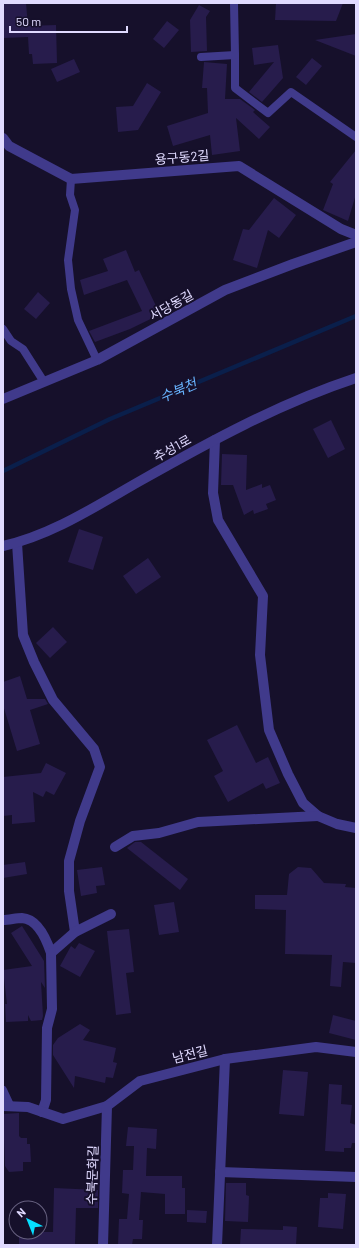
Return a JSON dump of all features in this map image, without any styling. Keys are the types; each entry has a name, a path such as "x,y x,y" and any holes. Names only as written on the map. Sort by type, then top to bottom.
{"street":[{"path":"3,138 9,146 71,179"},
{"name":"용구동2길","path":"71,179 239,166 340,229 356,235"},
{"name":"서당동길","path":"3,399 97,360 225,290 356,242"},
{"name":"추성1로","path":"3,546 17,543 54,529 215,440 320,390 356,378"},
{"path":"215,440 213,493 218,520 263,596 260,655 268,730 303,803 318,816 337,824 356,828"},
{"path":"17,543 23,635 34,662 53,700 94,749 100,767 80,821 69,861 70,891 75,932"},
{"path":"115,848 133,836 159,833 198,822 318,816"},
{"path":"51,954 75,932 111,914"},
{"path":"3,920 23,918 34,923 48,946 51,954 52,1009 47,1028 46,1095 42,1112"},
{"name":"남전길","path":"7,1106 28,1107 62,1118 107,1106 140,1081 224,1058 316,1047 356,1052"},
{"path":"216,1245 224,1058"},
{"name":"수북문화길","path":"103,1245 107,1106"},
{"path":"220,1172 356,1177"}],"lane":[{"path":"234,3 235,88 268,113 291,92 356,137"},
{"path":"201,57 235,55"},
{"path":"71,179 70,195 75,210 68,260 70,289 78,320 97,360"},
{"path":"3,329 11,341 23,349 44,382"},
{"path":"3,1090 7,1106"}],"building":[{"path":"3,3 26,3 28,26 56,25 57,63 33,64 32,54 29,54 28,37 3,38"},
{"path":"276,3 343,3 336,21 275,20"},
{"path":"199,5 210,11 206,17 207,51 191,52 190,20"},
{"path":"167,21 179,30 164,48 153,39"},
{"path":"356,34 356,56 315,40"},
{"path":"278,45 283,78 262,102 249,92 274,62 254,65 252,48"},
{"path":"312,58 322,66 306,85 296,77"},
{"path":"74,59 80,72 57,82 51,69"},
{"path":"204,62 227,64 225,99 240,99 255,110 253,112 270,127 259,139 236,118 240,151 212,155 210,135 173,146 167,126 208,113 207,88 202,88"},
{"path":"147,83 161,92 138,130 118,132 116,107 133,106"},
{"path":"356,150 356,194 348,221 323,210 333,184 330,182"},
{"path":"274,198 296,215 279,238 268,230 257,268 233,260 243,229 249,230"},
{"path":"126,250 135,272 139,270 156,306 164,303 167,311 130,329 95,342 89,331 142,311 127,280 84,295 80,280 108,271 103,259"},
{"path":"38,292 50,303 36,319 24,309"},
{"path":"331,420 345,449 328,458 313,429"},
{"path":"222,454 247,455 246,490 262,484 262,488 270,485 276,500 266,504 268,509 254,514 253,510 244,515 233,485 221,485"},
{"path":"79,529 103,537 93,570 68,562"},
{"path":"148,558 161,577 136,594 123,576"},
{"path":"53,627 67,642 50,658 36,643"},
{"path":"20,676 27,699 45,699 48,704 30,710 40,744 17,751 3,705 3,682"},
{"path":"237,725 256,763 268,757 280,783 266,789 263,783 228,802 214,776 223,771 207,740"},
{"path":"46,763 66,773 54,795 46,791 43,797 33,792 35,822 12,824 12,815 3,816 3,777 41,773"},
{"path":"135,842 141,842 188,879 180,890 127,848"},
{"path":"25,862 27,874 3,878 3,865"},
{"path":"102,867 105,885 96,886 97,893 81,896 77,870"},
{"path":"298,867 311,868 324,883 346,884 345,887 356,888 356,963 343,962 341,987 330,986 332,955 285,954 286,910 255,909 255,895 287,895 289,874"},
{"path":"174,902 179,932 159,935 154,905"},
{"path":"22,926 44,961 45,988 41,982 43,1016 42,1020 31,1021 28,1015 28,1021 6,1022 5,1004 7,1004 3,970 32,966 11,933"},
{"path":"129,929 134,972 126,973 131,1013 116,1015 107,931"},
{"path":"79,943 95,951 80,977 60,966 71,946 75,949"},
{"path":"333,1015 356,1021 356,1040 329,1033"},
{"path":"80,1024 90,1030 83,1040 116,1048 113,1062 117,1063 113,1078 106,1077 105,1083 75,1076 74,1088 53,1055 53,1045 58,1038"},
{"path":"283,1070 308,1072 304,1116 279,1114"},
{"path":"329,1084 342,1085 341,1104 352,1105 350,1123 356,1125 356,1143 352,1143 351,1148 344,1148 344,1152 325,1151"},
{"path":"19,1113 19,1136 21,1138 27,1138 27,1144 30,1144 31,1162 23,1162 23,1171 9,1172 5,1166 3,1114"},
{"path":"128,1127 157,1129 156,1149 147,1148 146,1176 182,1176 182,1188 185,1188 185,1214 165,1214 165,1194 141,1192 139,1220 143,1220 142,1239 133,1239 132,1245 118,1245 119,1219 127,1219 129,1194 122,1193 123,1170 133,1170 134,1146 126,1146"},
{"path":"226,1183 246,1183 246,1195 249,1196 248,1222 225,1221"},
{"path":"54,1188 98,1190 98,1208 76,1208 75,1245 19,1245 19,1240 48,1240 48,1232 53,1232"},
{"path":"328,1193 346,1194 343,1229 318,1227 320,1198 328,1198"},
{"path":"187,1210 207,1211 206,1223 187,1222"},
{"path":"283,1226 297,1227 296,1245 240,1245 241,1229 283,1230"}],"waterway":[{"name":"수북천","path":"3,471 110,419 356,316"}]}
